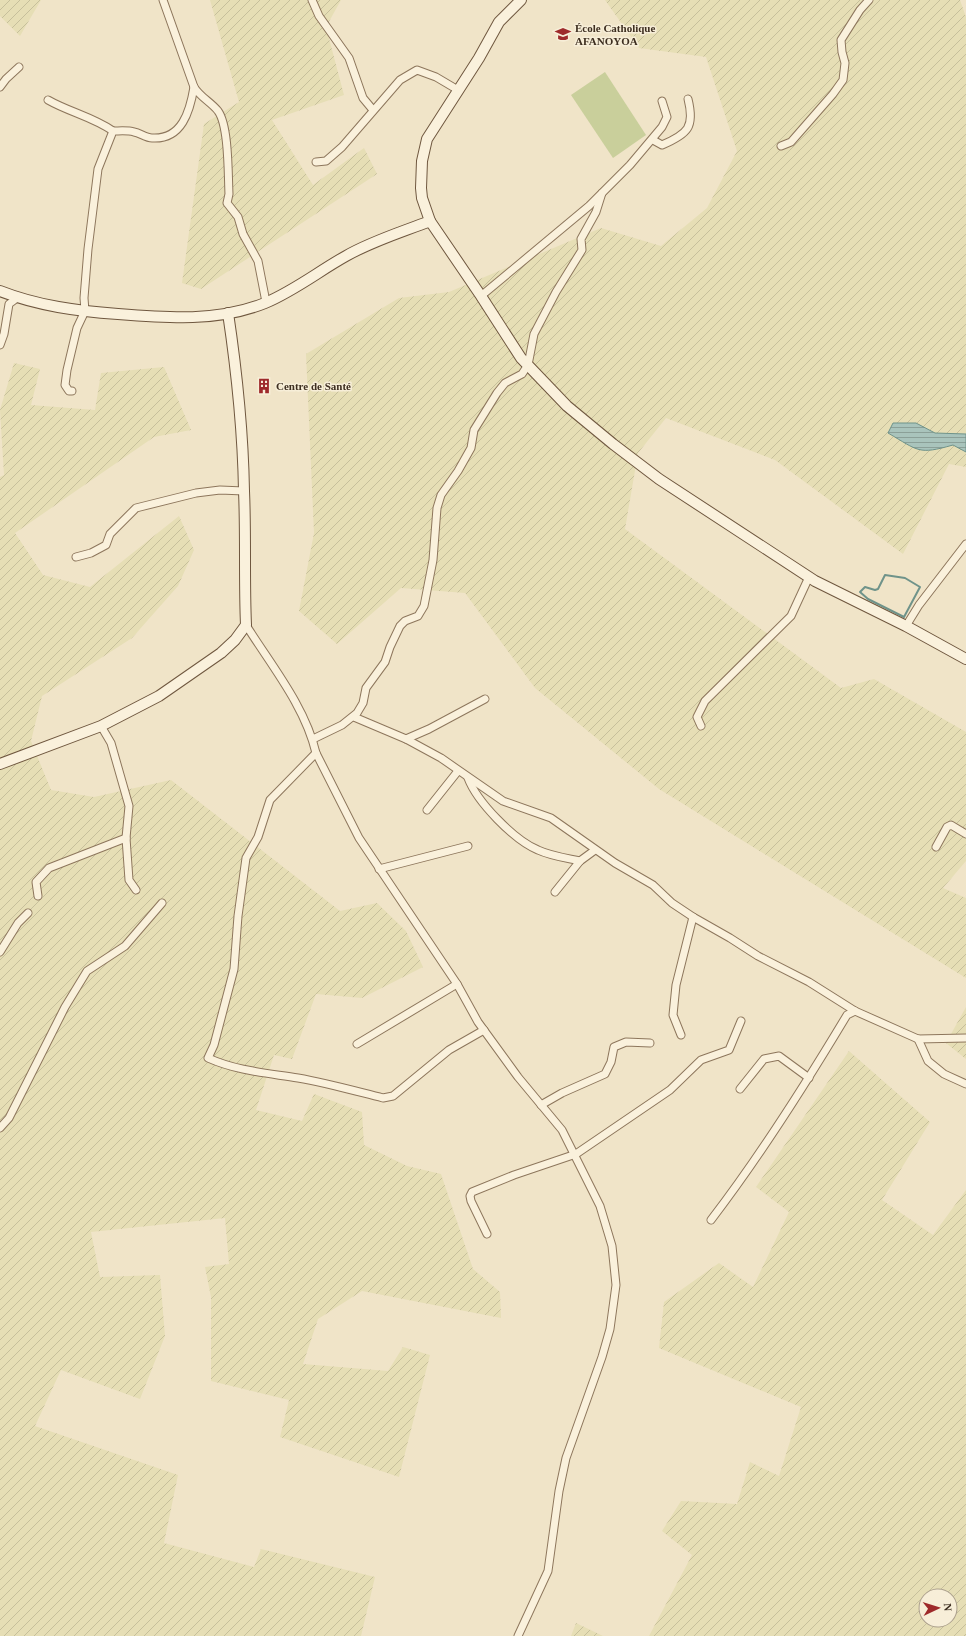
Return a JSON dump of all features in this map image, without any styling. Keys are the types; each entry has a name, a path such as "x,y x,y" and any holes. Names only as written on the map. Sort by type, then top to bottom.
{"main road":[{"path":"521,0 499,22 458,90 434,126 425,145 420,188 430,221 481,296 513,347 528,366 567,406 647,470 809,577 867,608 906,626 966,659"},
{"path":"0,291 17,298 85,311 159,317 196,318 228,314 266,302 369,244 430,221"},
{"path":"0,764 100,726 159,696 189,677 221,653 235,640 246,625 244,491 237,375 228,314"}],"street":[{"path":"163,0 194,87 197,93 219,112 225,130 229,194 227,203 238,217 243,234 258,261 266,302"},
{"path":"312,0 319,16 349,58 363,98 373,110"},
{"path":"781,146 791,142 833,94 843,80 845,62 841,40 860,10 869,0"},
{"path":"0,87 19,67"},
{"path":"316,162 326,161 342,147 400,80 417,70 436,77 458,90"},
{"path":"48,100 64,109 102,124 113,131 133,132 151,138 163,137 176,132 186,116 191,104 194,87"},
{"path":"653,140 662,145 683,133 688,128 691,117 688,100"},
{"path":"481,296 535,252 602,193 653,140 667,117 662,101"},
{"path":"72,391 69,391 65,385 67,370 78,328 85,311 84,298 88,249 98,169 113,131"},
{"path":"313,739 342,725 354,717 363,703 366,688 385,662 400,626 405,621 418,616 424,606 433,560 436,508 441,495 458,471 471,448 474,430 497,393 505,383 522,374 528,366 534,334 556,292 582,250 581,239 596,212 602,193"},
{"path":"0,345 4,334 9,304 17,298"},
{"path":"76,557 91,553 106,545 110,534 136,508 196,493 220,490 244,491"},
{"path":"906,626 919,605 966,544"},
{"path":"701,726 697,717 705,701 737,667 791,616 809,577"},
{"path":"246,625 282,680 313,739 316,753 359,838 378,869 457,984 484,1030 518,1077 562,1130 576,1154 600,1206 612,1246 616,1280 613,1312 602,1357 566,1458 559,1491 548,1571 518,1636"},
{"path":"406,739 429,729 485,698"},
{"path":"354,717 406,739 441,758 468,778 512,806 551,818 595,850 652,885 672,903 692,917 730,938 770,963 809,982 855,1011 918,1039 966,1038"},
{"path":"100,726 112,743 129,806 126,838 129,880 136,890"},
{"path":"316,753 270,800 258,836 246,858 238,916 234,969 214,1045 208,1058 224,1065 260,1073 299,1078 383,1098 393,1096 449,1050 484,1030"},
{"path":"427,810 458,771"},
{"path":"468,778 482,804 515,835 537,850 580,861"},
{"path":"936,847 947,827 951,825 966,834"},
{"path":"38,896 36,882 49,868 126,838"},
{"path":"378,869 468,846"},
{"path":"555,892 580,861 595,850"},
{"path":"0,1128 9,1118 65,1007 87,971 125,946 162,903"},
{"path":"0,952 18,923 28,913"},
{"path":"681,1035 673,1015 676,984 692,917"},
{"path":"357,1044 457,984"},
{"path":"711,1220 730,1196 808,1078 847,1015 855,1011"},
{"path":"487,1234 471,1201 470,1196 472,1192 493,1183 576,1154 670,1090 701,1060 729,1050 740,1021"},
{"path":"918,1039 928,1061 944,1074 966,1084"},
{"path":"541,1105 562,1093 605,1074 611,1062 614,1047 626,1042 650,1044"},
{"path":"740,1089 764,1059 779,1056 808,1078"}],"shaded area":[{"path":"0,0 41,0 20,36 0,16"},
{"path":"210,0 341,0 326,27 344,95 272,120 313,185 364,148 377,174 201,289 182,283 204,124 239,102"},
{"path":"605,0 960,0 966,17 966,467 949,464 903,554 775,460 666,418 638,453 625,529 841,688 874,679 966,732 966,861 943,888 966,898 966,978 659,789 535,688 465,593 401,588 337,644 299,611 314,533 306,354 399,298 449,292 601,228 661,246 707,208 737,151 706,57 639,48"},
{"path":"14,363 40,369 31,405 95,410 101,373 164,367 191,430 154,437 15,533 43,575 90,587 179,516 194,550 178,586 132,638 42,696 31,741 51,790 94,797 171,780 340,911 377,903 406,931 423,967 362,998 316,994 292,1059 274,1055 256,1110 302,1121 314,1094 362,1112 364,1145 407,1166 441,1174 473,1269 500,1292 501,1318 362,1291 318,1319 303,1364 388,1371 403,1347 430,1355 399,1477 280,1437 289,1400 211,1381 211,1297 205,1267 229,1264 225,1218 91,1232 100,1277 160,1275 165,1336 140,1399 61,1370 35,1426 178,1475 164,1543 254,1567 261,1549 375,1577 361,1636 0,1636 0,477 4,475 0,410"},
{"path":"966,1007 966,1059 946,1043"},
{"path":"849,1051 930,1122 882,1200 933,1235 966,1190 966,1636 649,1636 692,1555 662,1531 681,1501 737,1504 750,1462 779,1476 801,1407 659,1348 664,1302 719,1263 753,1287 789,1212 756,1187"},
{"path":"576,1623 603,1636 571,1636"}],"green space":[{"path":"605,72 646,135 613,158 571,95"}],"water":[{"path":"893,423 916,423 935,433 966,434 966,452 953,445 932,450 919,450 888,433"}],"waterway":[{"path":"885,575 905,578 920,587 904,617 868,599 860,592 865,587 875,590 878,589 885,575"}],"place":[{"name":"École Catholique AFANOYOA","path":"563,34"},
{"name":"Centre de Santé","path":"264,386"}]}
